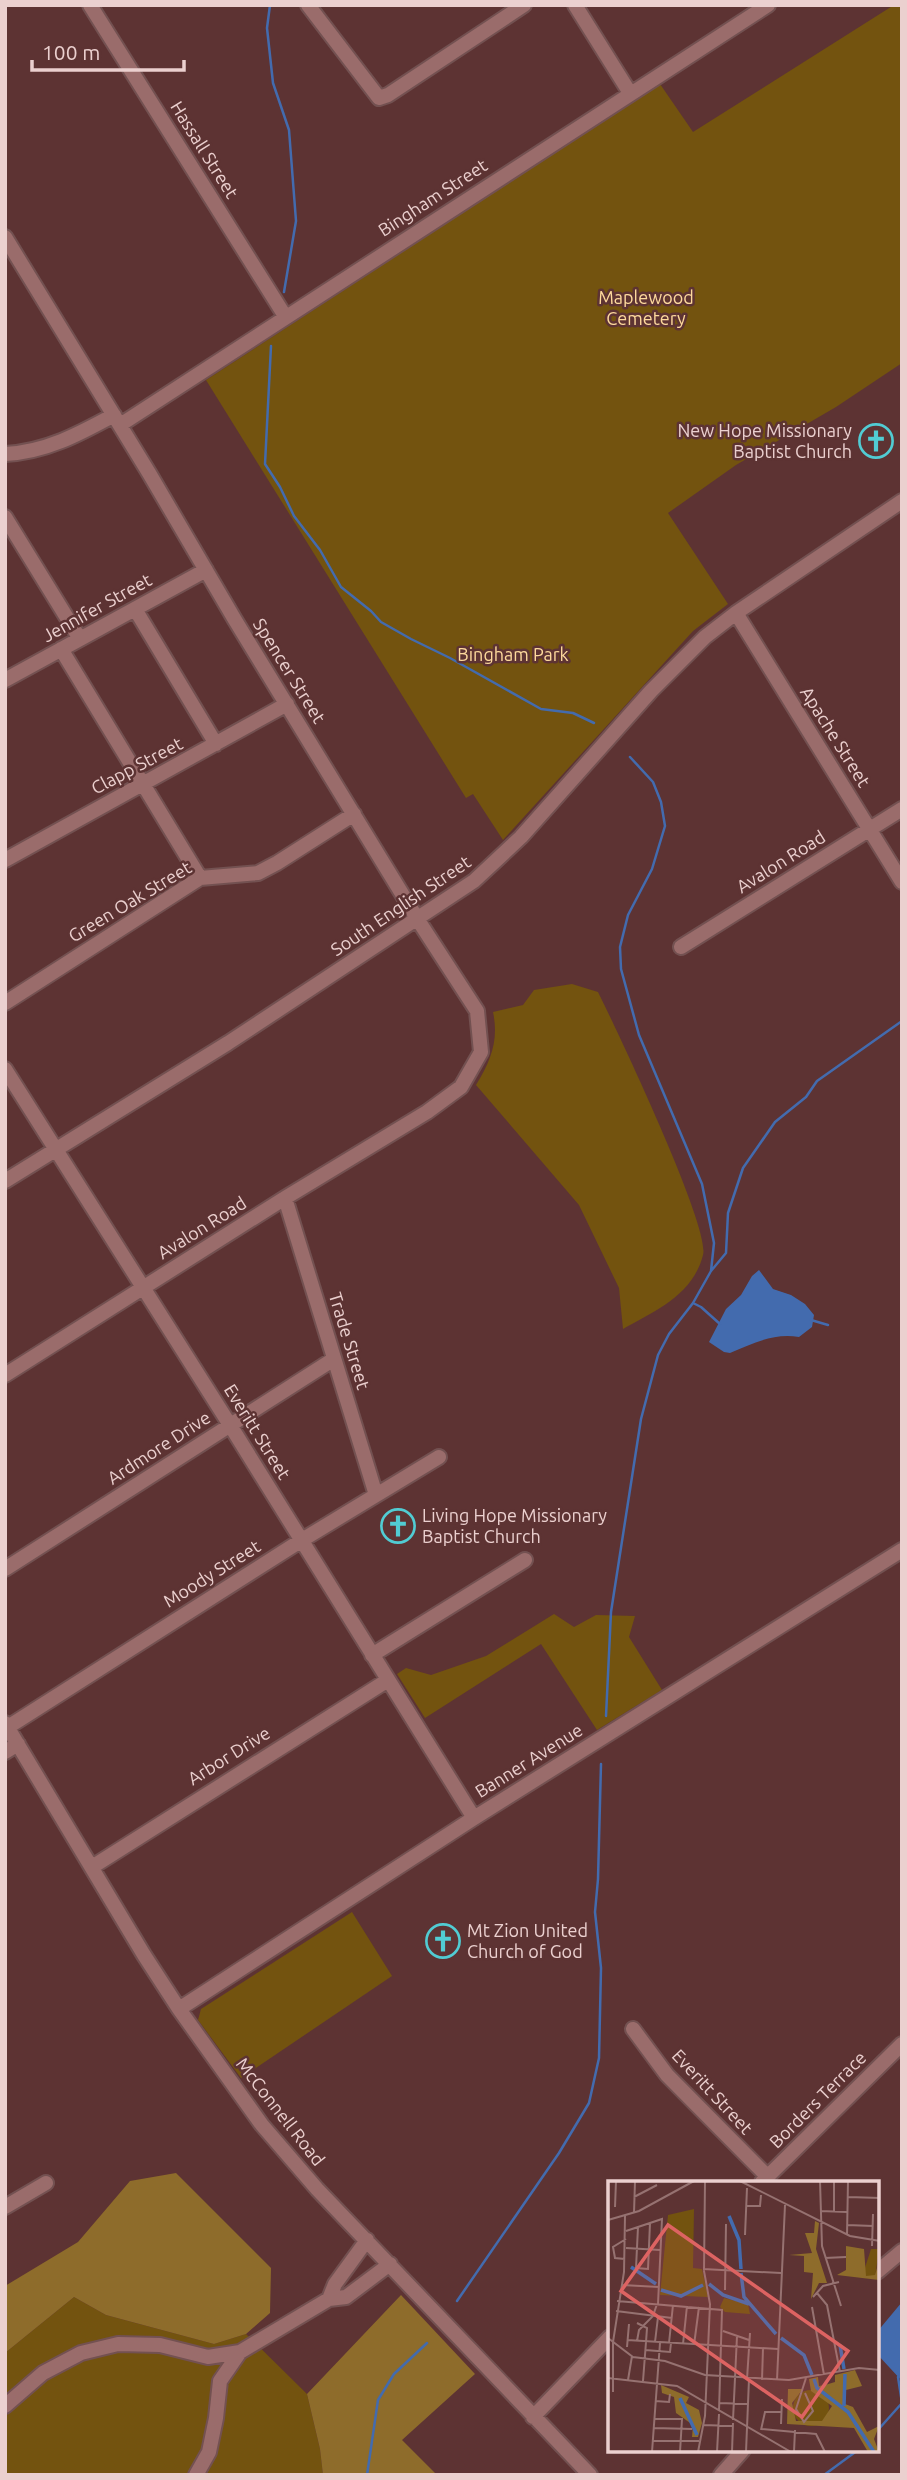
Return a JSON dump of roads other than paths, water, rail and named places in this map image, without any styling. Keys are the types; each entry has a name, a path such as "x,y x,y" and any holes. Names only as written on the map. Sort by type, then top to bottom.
{"street":[{"name":"Hassall Street","path":"90,5 285,316"},
{"path":"308,5 379,98 524,5"},
{"path":"575,5 630,93"},
{"name":"Bingham Street","path":"5,454 41,449 117,420 285,316 768,5"},
{"name":"Spencer Street","path":"5,237 286,704 477,1011 481,1052 461,1087 421,1115"},
{"name":"South English Street","path":"5,1181 228,1043 474,881 538,820 673,667 736,613 902,501"},
{"path":"5,517 80,639"},
{"name":"Jennifer Street","path":"5,680 206,570"},
{"path":"135,610 216,744"},
{"name":"Apache Street","path":"736,613 902,882"},
{"path":"61,649 200,878"},
{"name":"Clapp Street","path":"5,860 286,704"},
{"name":"Avalon Road","path":"681,947 902,808"},
{"name":"Green Oak Street","path":"5,1003 200,878 258,873 354,814"},
{"name":"Everitt Street","path":"5,1069 474,1818"},
{"name":"Avalon Road","path":"5,1375 421,1115"},
{"name":"Trade Street","path":"285,1198 376,1495"},
{"name":"Ardmore Drive","path":"5,1569 334,1359"},
{"name":"Moody Street","path":"7,1725 439,1457"},
{"name":"Banner Avenue","path":"179,2009 474,1818 902,1550"},
{"path":"372,1655 525,1560"},
{"name":"Arbor Drive","path":"92,1867 388,1680"},
{"name":"McConnell Road","path":"7,1725 12,1748 92,1867 179,2009 262,2125 310,2181 590,2475"},
{"name":"Everitt Street","path":"634,2029 667,2076 765,2180"},
{"name":"Borders Terrace","path":"765,2180 902,2045"},
{"path":"5,2207 46,2183"},
{"path":"329,2299 335,2284 367,2240"},
{"path":"879,2270 902,2251"},
{"path":"5,2406 43,2373 81,2353 118,2344 160,2345 208,2357 240,2352 329,2299 346,2297 390,2264"},
{"path":"533,2417 608,2339"},
{"path":"196,2475 209,2452 220,2381 240,2352"},
{"path":"721,2475 741,2452"}],"water":[{"path":"759,1270 773,1289 791,1295 805,1304 814,1315 812,1327 799,1337 772,1338 730,1353 724,1352 709,1342 726,1309 741,1295 752,1276"},
{"path":"902,2302 902,2381 879,2356 879,2330"}],"waterway":[{"path":"270,5 267,28 273,83 289,130 296,221 284,292"},
{"path":"271,346 265,464 294,516 320,550 341,587 381,622 541,709 573,713 594,723"},
{"path":"630,757 653,782 661,802 665,826 652,869 628,915 620,947 621,969 639,1035 702,1184 714,1243 711,1271"},
{"path":"606,1716 611,1612 641,1419 658,1355 669,1334 726,1253 728,1213 743,1168 775,1122 806,1097 817,1081 902,1021"},
{"path":"693,1303 720,1324"},
{"path":"811,1320 828,1325"},
{"path":"457,2301 559,2153 589,2103 599,2058 601,1968 595,1912 601,1764"},
{"path":"367,2475 378,2400 394,2374 427,2343"},
{"path":"902,2373 898,2377 902,2403"},
{"path":"879,2429 902,2403"},
{"path":"824,2475 855,2452"}],"place":[{"name":"New Hope Missionary Baptist Church","path":"876,441"},
{"name":"Living Hope Missionary Baptist Church","path":"398,1526"},
{"name":"Mt Zion United Church of God","path":"443,1941"}],"park label":[{"name":"Maplewood Cemetery","path":"646,308"},
{"name":"Bingham Park","path":"513,655"}]}
